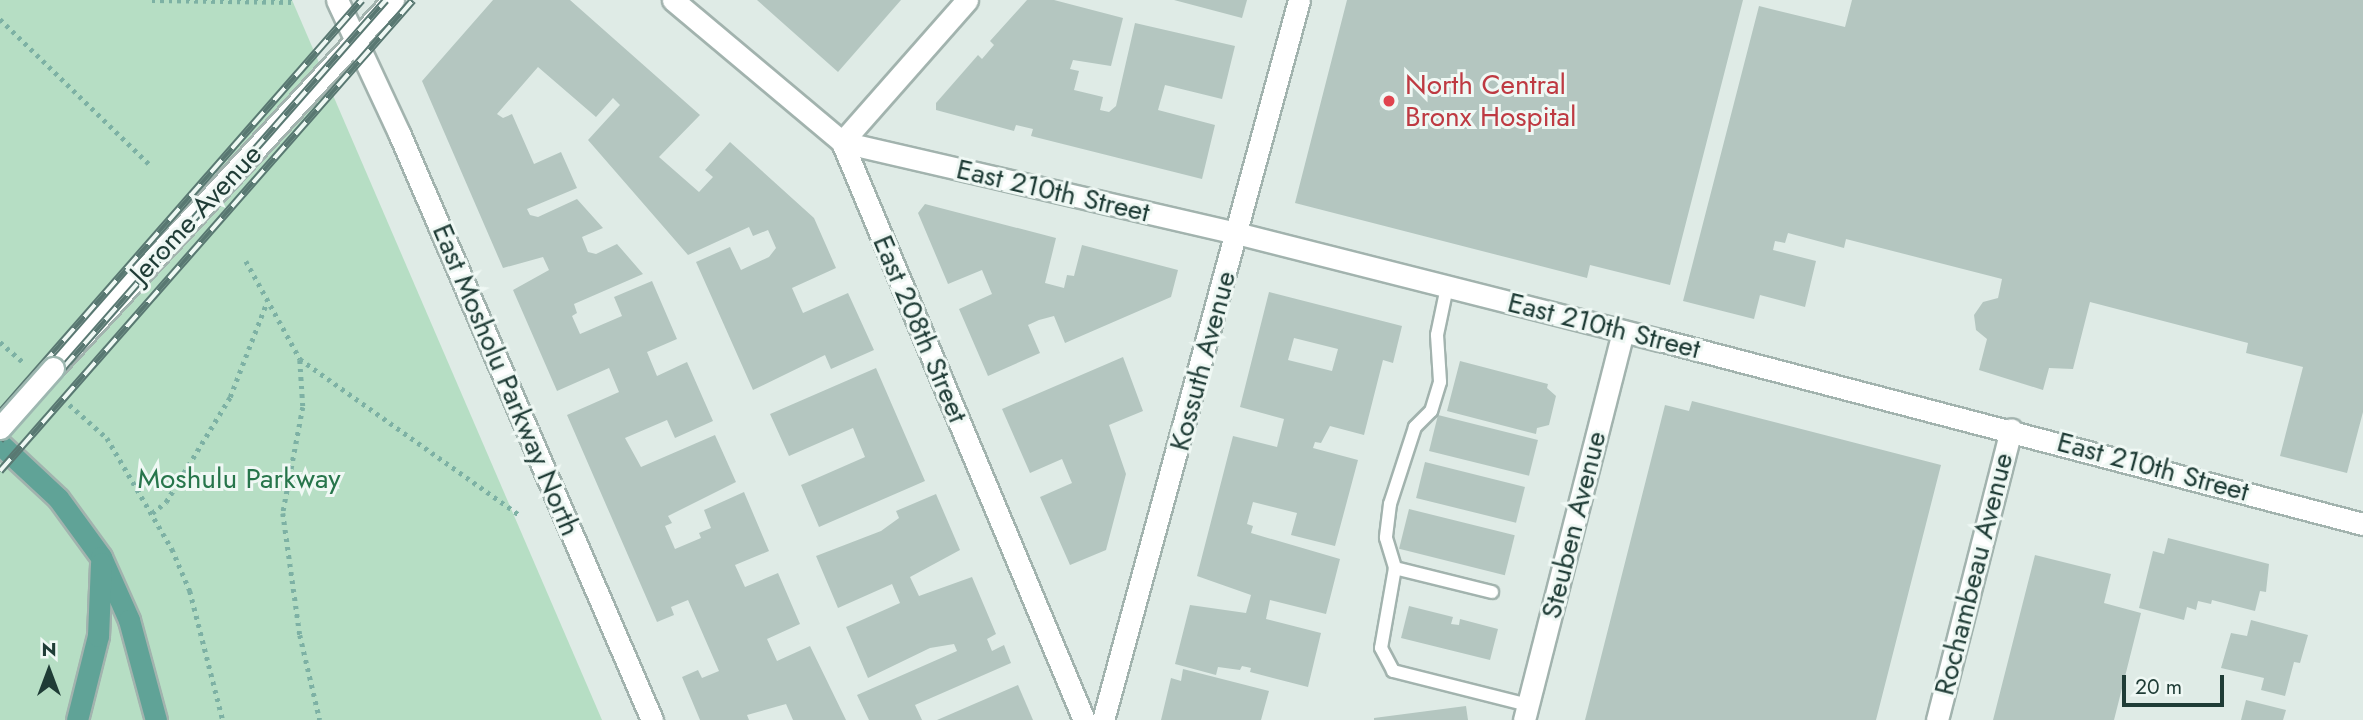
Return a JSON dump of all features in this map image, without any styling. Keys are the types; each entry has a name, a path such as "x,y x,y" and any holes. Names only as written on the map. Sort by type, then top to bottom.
{"main road":[{"path":"0,444 58,498 101,557 129,620 156,720"},
{"path":"77,720 98,636 101,557"}],"street":[{"name":"East Mosholu Parkway North","path":"337,0 405,145 652,720"},
{"name":"Jerome Avenue","path":"0,428 393,0"},
{"name":"East 208th Street","path":"673,0 842,142 1084,720"},
{"path":"842,142 967,0"},
{"name":"Kossuth Avenue","path":"1103,720 1299,0"},
{"name":"East 210th Street","path":"842,142 1237,233 2011,429 2363,524"},
{"name":"Steuben Avenue","path":"1526,712 1623,331"},
{"name":"Rochambeau Avenue","path":"1937,720 2011,429"},
{"path":"69,720 85,696"}],"lane":[{"path":"1447,286 1437,335 1440,382 1431,411 1415,426 1390,504 1387,538 1395,568 1381,648 1384,661 1393,671 1526,712"},
{"path":"1395,568 1492,592"}],"path":[{"path":"152,0 294,2"},
{"path":"0,19 151,166"},
{"path":"246,261 266,304 300,359 521,516"},
{"path":"152,513 166,502 230,397 266,304"},
{"path":"0,342 29,368"},
{"path":"300,359 303,407 283,513 300,635 320,720"},
{"path":"58,394 107,438 152,513 190,591 223,720"}],"green space":[{"name":"Moshulu Parkway","path":"0,0 292,0 602,720 0,720"}],"building":[{"path":"493,0 570,0 700,115 659,157 699,192 713,177 705,170 730,142 814,218 836,268 792,288 803,313 848,293 874,350 831,369 825,355 753,390 696,262 730,247 741,270 769,257 776,248 768,230 753,236 749,227 688,255 588,140 620,105 613,98 596,117 538,67 497,114 503,118 512,114 534,164 561,152 577,188 527,209 530,215 538,217 577,199 603,228 582,237 588,252 596,254 617,244 643,274 574,304 577,313 572,316 580,334 622,316 614,297 652,281 677,339 647,352 657,376 687,362 713,421 675,438 667,420 625,438 641,467 715,435 736,482 668,516 672,523 665,526 675,549 701,538 699,533 711,528 704,510 744,492 769,551 735,565 745,587 778,573 800,624 767,639 777,661 810,646 846,720 793,720 786,704 747,715 749,720 700,720 682,677 698,670 702,678 719,671 688,600 671,607 674,615 657,622 567,415 619,392 609,368 557,391 513,290 549,270 543,257 503,268 422,81"},
{"path":"757,0 901,0 838,72"},
{"path":"1027,0 1054,0 1123,18 1111,66 1073,60 1070,69 1079,71 1074,90 1103,97 1100,110 1109,112 1116,106 1135,23 1235,46 1222,99 1165,85 1158,110 1215,125 1202,179 1031,136 1033,129 1016,125 1014,131 936,110 936,103 978,55 982,59 994,45 990,41"},
{"path":"1174,0 1247,0 1242,18"},
{"path":"1347,0 1743,0 1670,285 1590,265 1587,278 1295,203"},
{"path":"1852,0 2363,0 2363,412 2347,473 2280,456 2303,367 2246,353 2248,343 2090,302 2073,369 2049,368 2043,390 1979,370 1987,339 1976,330 1974,315 1983,302 1998,298 2002,279 1846,239 1844,248 1788,233 1785,243 1775,241 1773,250 1816,261 1805,307 1760,295 1754,319 1683,301 1759,6 1845,27"},
{"path":"925,204 1056,238 1045,283 1064,288 1067,275 1074,276 1082,245 1178,270 1171,297 1065,343 1054,316 1039,320 1028,325 1040,353 988,376 959,309 992,294 982,270 948,284 918,213"},
{"path":"1269,292 1402,326 1393,363 1383,360 1364,435 1330,426 1321,443 1315,442 1313,448 1358,460 1335,546 1291,535 1297,513 1253,502 1247,524 1253,526 1251,533 1340,559 1326,614 1270,600 1266,619 1321,633 1308,687 1250,672 1251,668 1242,666 1240,670 1218,667 1216,675 1175,664 1190,605 1246,613 1251,595 1197,576 1233,436 1277,447 1284,419 1240,407","holes":["1294,338 1338,349 1332,371 1288,360"]},
{"path":"1123,357 1143,411 1109,425 1126,474 1106,550 1070,565 1040,497 1072,483 1062,459 1030,473 1002,409"},
{"path":"1460,361 1548,384 1547,388 1556,396 1549,425 1537,428 1536,434 1447,411"},
{"path":"876,368 925,481 819,527 801,485 865,457 853,428 789,456 770,414"},
{"path":"1692,401 1941,465 1876,720 1585,720 1665,405 1689,411"},
{"path":"1438,415 1538,440 1529,476 1429,451"},
{"path":"1425,462 1525,487 1516,523 1416,498"},
{"path":"936,494 960,550 910,577 919,596 972,577 996,634 987,639 992,651 1004,645 1011,663 915,705 922,720 869,720 857,695 957,651 954,644 930,648 868,678 846,627 900,603 892,584 838,608 816,556 881,531 899,518 896,511"},
{"path":"1409,509 1515,535 1505,575 1399,549"},
{"path":"2168,538 2269,564 2266,592 2260,591 2255,611 2212,600 2211,604 2198,601 2196,610 2187,607 2184,620 2139,608 2153,551 2164,554"},
{"path":"2035,555 2111,574 2104,603 2141,613 2114,720 1993,720"},
{"path":"1409,606 1453,617 1451,624 1459,625 1460,619 1498,629 1490,660 1401,638"},
{"path":"2251,620 2308,635 2300,663 2294,662 2285,696 2261,690 2264,678 2221,668 2231,633 2247,636"},
{"path":"1183,669 1269,691 1261,720 1161,720 1171,678 1181,681"},
{"path":"1018,685 1033,720 937,720"},
{"path":"2246,700 2286,710 2283,720 2241,720"},
{"path":"1466,706 1468,720 1374,720 1374,718"}],"railway":[{"path":"0,413 362,0"},
{"path":"0,440 386,0"},
{"path":"0,471 413,0"}],"place":[{"name":"North Central Bronx Hospital","path":"1389,101"}]}
